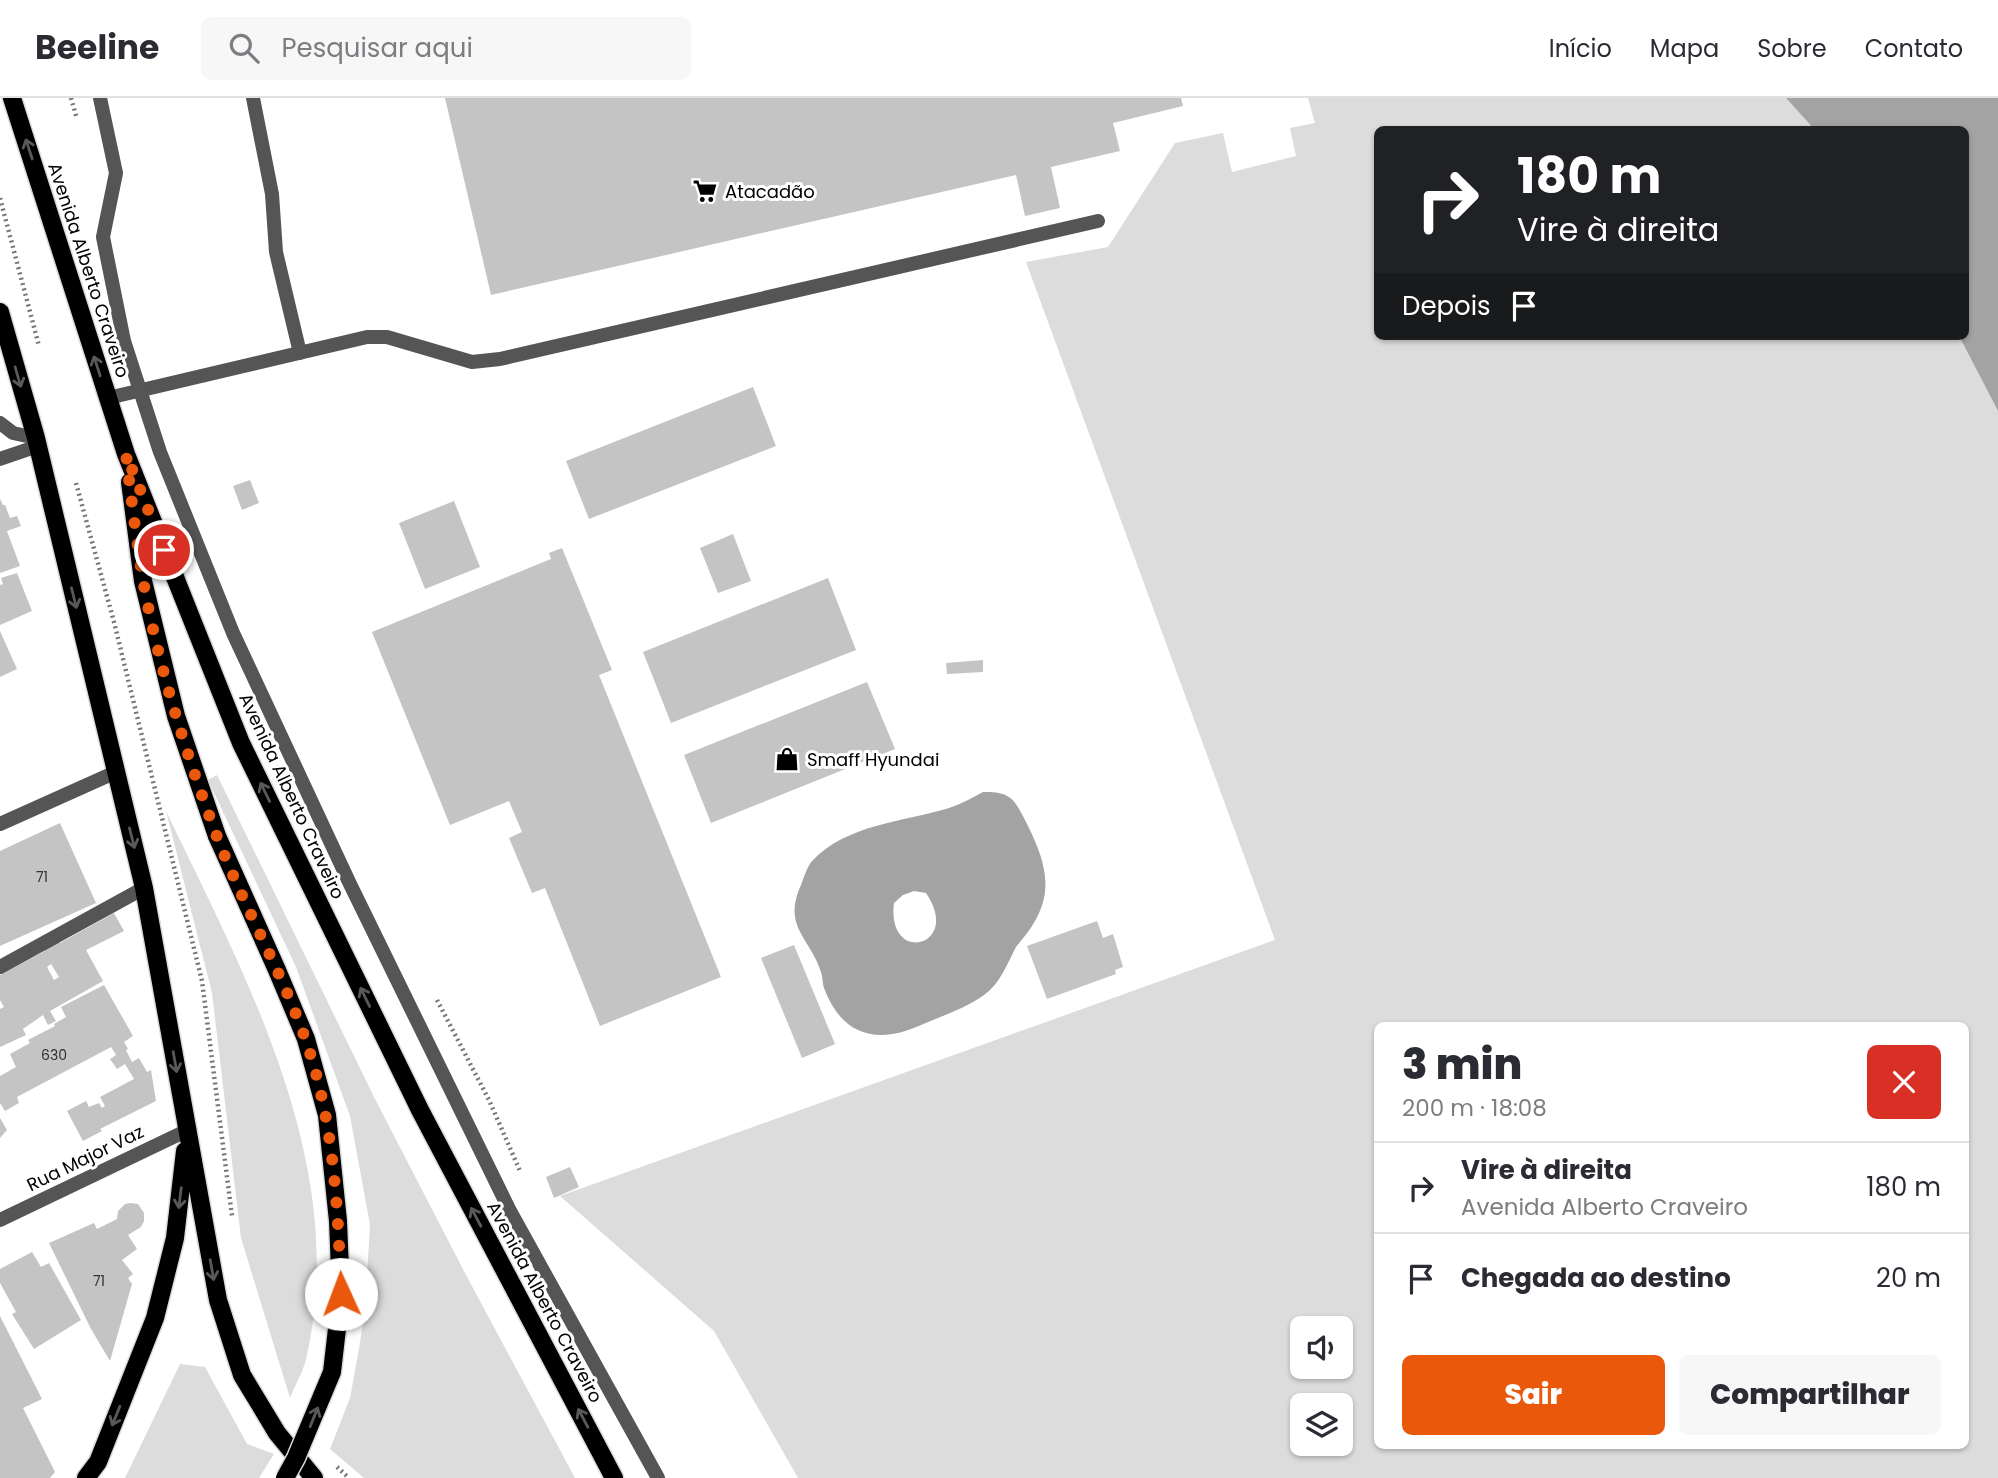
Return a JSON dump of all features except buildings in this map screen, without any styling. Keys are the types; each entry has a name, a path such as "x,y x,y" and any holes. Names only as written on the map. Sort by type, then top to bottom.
{"main road":[{"name":"Avenida Alberto Craveiro","path":"12,98 126,454 241,743 420,1110 614,1478"},
{"path":"0,312 37,442 144,888 218,1300 242,1375 277,1433 314,1478"},
{"path":"126,454 146,594 176,716 217,836 306,1039 327,1115 338,1222 341,1294 332,1371 285,1478"},
{"path":"86,1478 98,1462 155,1318 175,1238 188,1130"}],"street":[{"path":"100,98 116,173 103,237 124,341 160,452 233,633 350,884 510,1212 658,1478"},
{"path":"253,98 272,194 276,251 300,352"},
{"path":"108,398 367,337 387,337 472,362 500,359 1098,220"},
{"path":"0,423 13,433 37,442"},
{"path":"0,459 37,442"},
{"path":"0,824 116,772"},
{"path":"0,967 144,888"},
{"name":"Rua Major Vaz","path":"0,1220 188,1130"}],"path":[{"path":"432,991 489,1100 522,1175"}],"shaded area":[{"path":"1308,98 1786,98 1811,126 1374,126 1374,340 1961,340 1998,411 1998,1478 798,1478 714,1331 560,1196 1275,940 1026,262 1108,247 1175,143 1223,133 1232,172 1296,156 1290,128 1315,123"},
{"path":"1786,98 1998,98 1998,411 1961,340 1969,340 1969,126 1811,126"},
{"path":"217,775 375,1099 575,1478 364,1478 330,1449 350,1398 359,1349 365,1310 370,1225 350,1116 296,967 208,780"},
{"path":"983,792 1001,793 1012,799 1039,851 1045,888 1039,913 1030,929 1016,947 999,979 977,1000 905,1031 876,1035 851,1026 832,1004 816,960 796,922 796,899 809,866 826,849 842,839 876,826 949,808","holes":["914,891 926,893 935,912 935,926 930,937 921,942 910,942 901,936 895,923 894,903 903,895"]},
{"path":"166,811 257,1007 283,1076 303,1145 314,1216 316,1287 306,1359 290,1398 241,1238 212,993"},
{"path":"180,1364 205,1367 247,1444 274,1454 259,1478 125,1478"}],"place":[{"name":"Atacadão","path":"705,191"},
{"name":"Smaff Hyundai","path":"787,759"}],"route":[{"path":"164,550 126,454 143,581 176,716 217,836 306,1039 327,1115 338,1222 341,1294"}]}
